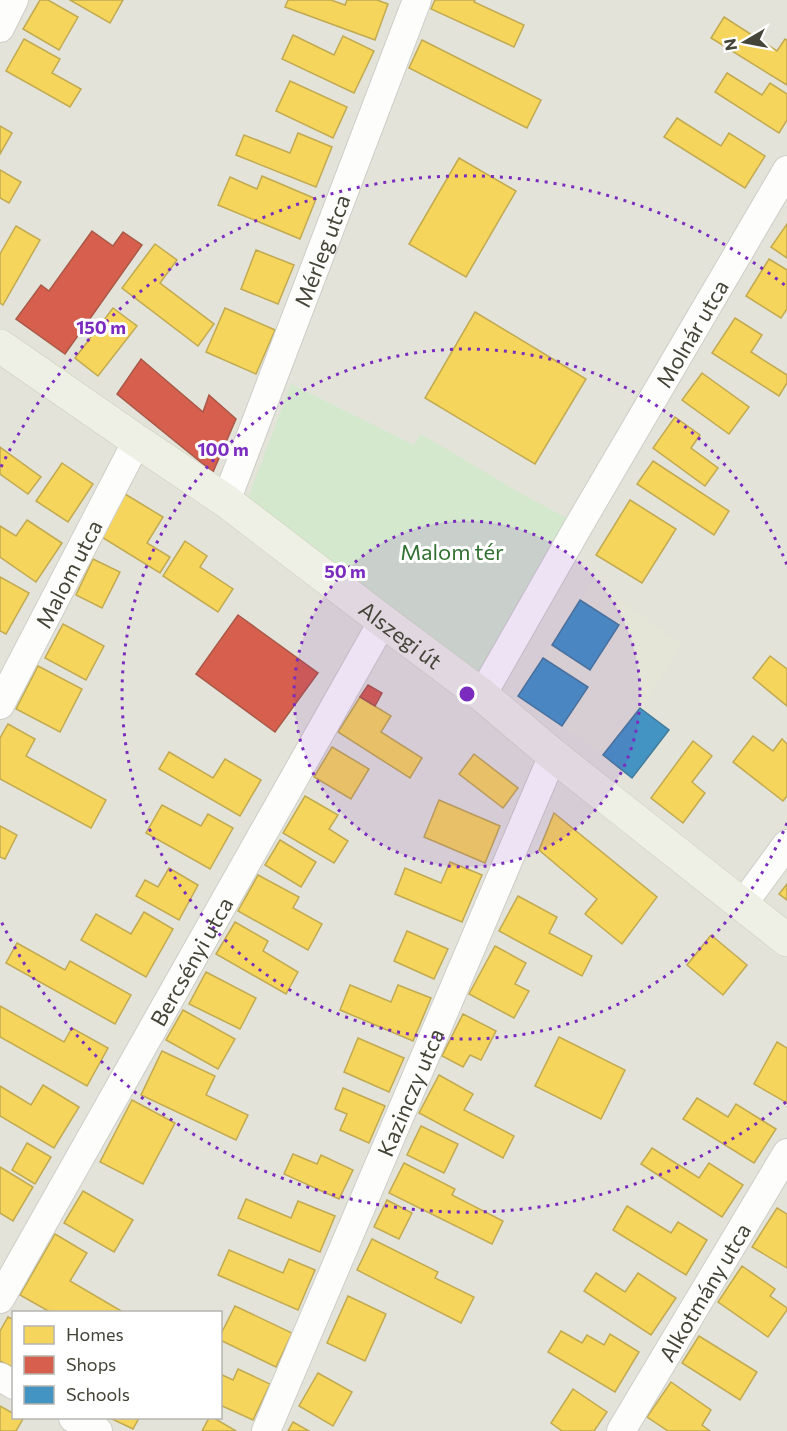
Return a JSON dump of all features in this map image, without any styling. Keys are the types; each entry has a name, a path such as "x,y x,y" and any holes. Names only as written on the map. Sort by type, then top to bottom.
{"main road":[{"name":"Alszegi út","path":"0,346 226,501 482,695 553,755 787,940"}],"street":[{"path":"0,28 14,0"},
{"name":"Mérleg utca","path":"226,501 417,0"},
{"name":"Molnár utca","path":"482,695 787,170"},
{"name":"Malom utca","path":"0,705 136,441"},
{"name":"Bercsényi utca","path":"0,1299 382,621"},
{"name":"Kazinczy utca","path":"266,1431 553,755"},
{"path":"742,904 787,844"},
{"name":"Alkotmány utca","path":"621,1431 787,1153"},
{"path":"75,1419 98,1431"}],"shaded area":[{"path":"0,0 787,0 787,1431 0,1431"},
{"path":"593,580 682,645 641,708 603,755 518,696"}],"green space":[{"name":"Malom tér","path":"291,384 414,445 421,434 574,522 483,678 245,506"}],"building: Homes":[{"path":"40,0 48,0 78,17 59,50 23,29"},
{"path":"70,0 123,0 110,23"},
{"path":"288,0 331,0 345,5 347,0 377,0 388,4 375,40 285,7"},
{"path":"435,0 475,0 474,2 524,25 514,47 431,9"},
{"path":"724,17 777,51 785,39 787,40 787,85 711,38"},
{"path":"293,35 334,55 343,36 374,51 354,93 282,59"},
{"path":"24,39 60,59 52,73 81,89 70,107 6,71"},
{"path":"422,40 541,100 527,128 409,68"},
{"path":"727,73 762,95 770,83 787,94 787,120 779,133 715,92"},
{"path":"290,81 347,107 333,138 276,111"},
{"path":"677,118 721,146 729,133 765,156 745,188 664,137"},
{"path":"0,126 12,133 0,154"},
{"path":"298,133 332,147 316,187 236,155 244,135 290,153"},
{"path":"459,158 516,191 466,277 409,244"},
{"path":"0,170 21,182 9,203 0,198"},
{"path":"262,176 316,199 300,239 218,205 230,177 257,189"},
{"path":"787,224 787,258 771,247"},
{"path":"16,226 40,240 3,305 0,303 0,254"},
{"path":"155,244 177,260 160,283 214,324 198,346 122,288"},
{"path":"256,250 294,265 278,304 241,289"},
{"path":"769,259 787,270 787,309 781,318 746,296"},
{"path":"113,308 137,326 98,376 75,358"},
{"path":"225,308 275,330 256,374 206,352"},
{"path":"475,312 586,379 535,464 425,398"},
{"path":"735,318 762,335 751,352 787,375 787,383 779,396 712,353"},
{"path":"702,373 749,407 729,434 682,400"},
{"path":"675,417 700,435 691,448 718,468 705,486 653,448"},
{"path":"0,447 41,477 28,494 0,474"},
{"path":"653,461 729,511 714,535 637,484"},
{"path":"62,463 93,484 68,522 36,501"},
{"path":"125,494 163,517 147,543 170,557 160,573 100,536"},
{"path":"630,500 676,529 642,583 596,555"},
{"path":"27,520 62,543 36,582 0,557 0,526 16,536"},
{"path":"185,541 207,556 200,567 233,589 218,612 163,576"},
{"path":"93,559 120,572 102,608 76,595"},
{"path":"0,577 29,593 6,634 0,631"},
{"path":"63,624 104,646 86,680 45,658"},
{"path":"770,656 787,669 787,706 753,678"},
{"path":"38,666 82,689 60,732 16,709"},
{"path":"360,697 391,716 381,732 422,758 410,778 338,732"},
{"path":"8,724 35,739 26,756 106,800 91,828 0,779 0,738"},
{"path":"753,736 773,751 782,739 787,744 787,796 783,801 733,762"},
{"path":"693,741 712,756 692,782 705,793 683,823 651,798"},
{"path":"332,747 369,769 351,799 314,777"},
{"path":"169,752 213,778 225,759 261,780 240,816 159,769"},
{"path":"474,754 518,788 503,808 459,774"},
{"path":"305,796 338,815 329,829 348,841 334,863 283,833"},
{"path":"439,800 500,826 485,863 424,837"},
{"path":"162,805 201,826 208,814 233,828 210,869 146,833"},
{"path":"554,813 657,897 622,944 585,914 597,899 539,850"},
{"path":"0,826 17,835 5,859 0,857"},
{"path":"280,840 316,862 301,887 265,865"},
{"path":"450,862 482,875 462,922 395,894 405,868 441,883"},
{"path":"169,868 198,885 179,920 136,896 145,880 158,887"},
{"path":"258,875 299,897 293,908 322,924 308,950 238,911"},
{"path":"787,884 787,900 779,894"},
{"path":"518,896 557,917 549,933 592,956 582,976 499,931"},
{"path":"144,912 173,929 146,977 81,940 96,914 131,934"},
{"path":"235,922 268,941 263,951 298,972 286,994 216,954"},
{"path":"407,931 448,949 434,979 394,961"},
{"path":"711,935 747,965 723,995 687,965"},
{"path":"17,943 65,970 70,961 131,995 115,1024 6,963"},
{"path":"495,946 526,963 515,984 529,991 514,1018 469,994"},
{"path":"206,972 256,998 240,1029 189,1004"},
{"path":"350,985 391,1002 398,985 431,998 413,1041 340,1010"},
{"path":"0,1006 64,1042 72,1028 108,1048 87,1086 0,1037"},
{"path":"183,1010 235,1039 218,1069 166,1040"},
{"path":"463,1014 496,1031 481,1060 470,1055 463,1067 442,1056"},
{"path":"559,1037 625,1070 601,1119 535,1086"},
{"path":"358,1038 404,1058 389,1092 344,1072"},
{"path":"777,1042 787,1048 787,1103 754,1084"},
{"path":"162,1051 215,1076 206,1095 248,1115 236,1140 141,1095"},
{"path":"439,1075 473,1094 464,1110 514,1136 503,1158 419,1113"},
{"path":"43,1085 79,1107 54,1148 0,1116 0,1086 31,1105"},
{"path":"343,1088 385,1106 369,1143 340,1130 347,1114 335,1109"},
{"path":"697,1098 728,1117 736,1104 776,1129 754,1163 683,1119"},
{"path":"132,1100 175,1123 143,1184 100,1162"},
{"path":"421,1126 458,1144 444,1173 407,1155"},
{"path":"27,1143 51,1157 35,1184 12,1170"},
{"path":"652,1148 699,1178 709,1163 743,1185 722,1217 641,1164"},
{"path":"293,1154 317,1164 321,1155 353,1170 339,1199 284,1174"},
{"path":"404,1163 455,1189 452,1195 503,1221 492,1244 389,1193"},
{"path":"0,1167 33,1187 13,1221 0,1213"},
{"path":"83,1191 133,1220 114,1252 64,1223"},
{"path":"246,1199 291,1218 298,1201 335,1216 320,1252 238,1218"},
{"path":"387,1200 412,1213 399,1239 374,1227"},
{"path":"627,1206 671,1233 678,1222 707,1240 686,1275 613,1230"},
{"path":"777,1208 787,1214 787,1268 752,1247"},
{"path":"55,1234 87,1253 70,1281 121,1311 48,1311 20,1295"},
{"path":"372,1239 438,1272 435,1278 474,1297 461,1323 357,1270"},
{"path":"229,1250 283,1273 289,1259 315,1270 298,1310 218,1275"},
{"path":"742,1266 775,1289 770,1296 787,1308 768,1337 718,1302"},
{"path":"596,1273 625,1292 638,1273 676,1298 651,1335 584,1291"},
{"path":"348,1296 386,1314 365,1361 327,1343"},
{"path":"235,1306 292,1333 276,1367 222,1341 222,1332"},
{"path":"8,1317 12,1319 12,1367 0,1361 0,1331"},
{"path":"561,1331 582,1343 587,1335 604,1345 610,1334 639,1352 615,1392 548,1352"},
{"path":"699,1336 757,1372 740,1400 682,1363"},
{"path":"238,1369 270,1384 253,1420 222,1406 222,1375 233,1380"},
{"path":"318,1373 352,1392 333,1426 299,1406"},
{"path":"671,1382 711,1410 702,1425 710,1431 668,1431 647,1417"},
{"path":"573,1389 607,1412 594,1431 562,1431 551,1423"},
{"path":"0,1406 12,1413 12,1419 23,1419 16,1431 0,1431"},
{"path":"112,1419 138,1419 133,1429"},
{"path":"208,1419 216,1419 236,1431 202,1431"},
{"path":"293,1422 309,1431 288,1431"}],"building: Shops":[{"path":"92,231 113,246 123,232 142,245 65,354 16,319 41,285 49,291"},
{"path":"141,359 203,412 209,395 236,419 213,472 117,394"},
{"path":"238,615 318,673 275,732 196,674"},
{"path":"368,685 382,693 375,706 360,697"}],"building: Schools":[{"path":"580,600 619,625 590,670 552,645"},
{"path":"543,658 588,687 562,726 518,696"},
{"path":"640,708 669,730 632,778 603,755"}]}
